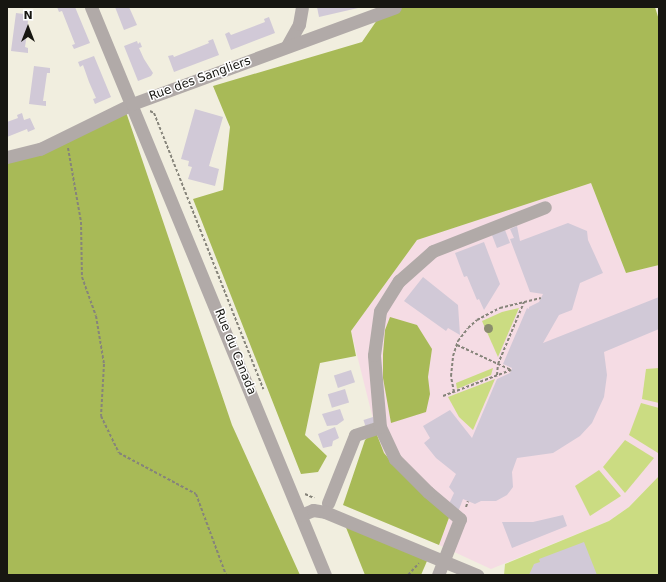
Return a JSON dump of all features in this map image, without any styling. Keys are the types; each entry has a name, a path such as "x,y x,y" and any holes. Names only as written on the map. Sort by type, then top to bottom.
{"street":[{"path":"91,7 132,104"},
{"path":"287,46 299,24 302,7"},
{"name":"Rue des Sangliers","path":"7,157 40,149 132,104 395,7"},
{"name":"Rue du Canada","path":"132,104 306,513 324,575"},
{"path":"438,575 460,519 428,492 396,459 380,427 374,355 380,311 399,281 433,251 545,207"},
{"path":"328,503 355,435 380,427"},
{"path":"306,513 325,512 477,575"}],"path":[{"path":"132,104 154,113 264,391"},
{"path":"67,145 81,222 82,277 96,316 104,364 101,416 118,453 196,494 226,575"},
{"path":"454,392 452,376 457,345 477,320 500,308 541,298"},
{"path":"497,375 498,364 524,302"},
{"path":"443,396 511,370 457,345"},
{"path":"302,487 306,513"}],"shaded area":[{"path":"591,183 626,273 659,265 659,476 629,507 609,521 491,569 439,545 450,515 401,473 384,453 377,435 351,331 417,240"}],"green space":[{"path":"386,7 655,7 659,20 659,265 626,273 591,183 417,240 351,331 356,356 320,363 305,435 327,456 318,472 301,474 193,199 223,190 230,127 213,86 362,42"},
{"path":"126,112 232,425 300,575 7,575 7,158"},
{"path":"519,308 498,357 482,321 502,312"},
{"path":"390,317 417,325 432,349 428,377 430,394 426,412 391,423 383,378 385,330"},
{"path":"493,368 491,375 457,389 456,383"},
{"path":"659,368 659,403 642,399 646,369"},
{"path":"495,379 473,430 459,417 448,397"},
{"path":"641,403 659,408 658,453 629,435"},
{"path":"371,434 377,435 384,453 401,473 450,515 439,545 343,505 365,440"},
{"path":"625,440 654,458 625,493 603,467"},
{"path":"599,470 621,496 590,516 575,486"},
{"path":"659,476 659,575 504,575 505,564 609,521 629,507"},
{"path":"345,525 427,561 421,575 365,575"}],"building":[{"path":"57,7 75,7 90,43 74,49 72,45 75,44 62,11 59,12"},
{"path":"115,7 129,7 137,25 124,30"},
{"path":"317,7 358,7 358,8 319,17"},
{"path":"16,13 32,15 32,20 28,20 25,47 28,48 28,53 11,51"},
{"path":"269,17 275,33 231,50 225,34 229,32 231,35 265,22 264,19"},
{"path":"213,39 219,55 174,72 168,56 173,55 174,57 209,43 208,41"},
{"path":"137,41 138,44 140,42 142,47 139,48 153,73 151,76 138,81 124,46"},
{"path":"94,56 111,97 95,104 93,99 96,98 83,65 80,67 78,62"},
{"path":"34,66 50,68 50,73 47,73 43,101 46,101 46,106 29,104"},
{"path":"195,109 223,117 209,166 219,169 215,186 188,179 192,167 188,166 189,161 181,159"},
{"path":"22,113 24,120 30,118 35,129 28,132 27,129 7,137 7,122 18,118 17,115"},
{"path":"568,223 587,231 588,240 603,273 580,283 572,310 559,315 543,343 659,297 659,329 604,352 607,375 604,397 592,423 580,436 553,453 517,458 512,472 513,487 507,495 496,501 481,501 475,504 463,499 458,512 449,504 454,493 449,487 456,474 436,458 424,443 430,438 423,426 450,410 472,438 497,379 510,373 512,368 503,364 527,308 529,309 529,307 539,302 543,294 530,292 510,239 514,238 510,229 517,226 520,241"},
{"path":"505,230 510,243 497,248 492,235"},
{"path":"484,242 500,284 484,310 479,299 477,300 467,276 464,277 455,253"},
{"path":"423,277 458,305 460,335 448,328 446,331 404,301"},
{"path":"351,370 355,382 338,388 334,376"},
{"path":"345,389 349,402 332,408 328,394"},
{"path":"340,409 344,420 337,425 327,426 322,414"},
{"path":"373,417 375,423 365,426 363,420"},
{"path":"335,427 339,438 333,441 332,446 323,448 318,434"},
{"path":"563,515 567,526 512,548 502,522 533,522"},
{"path":"584,542 597,575 529,575 534,564 540,562 539,559"}]}
